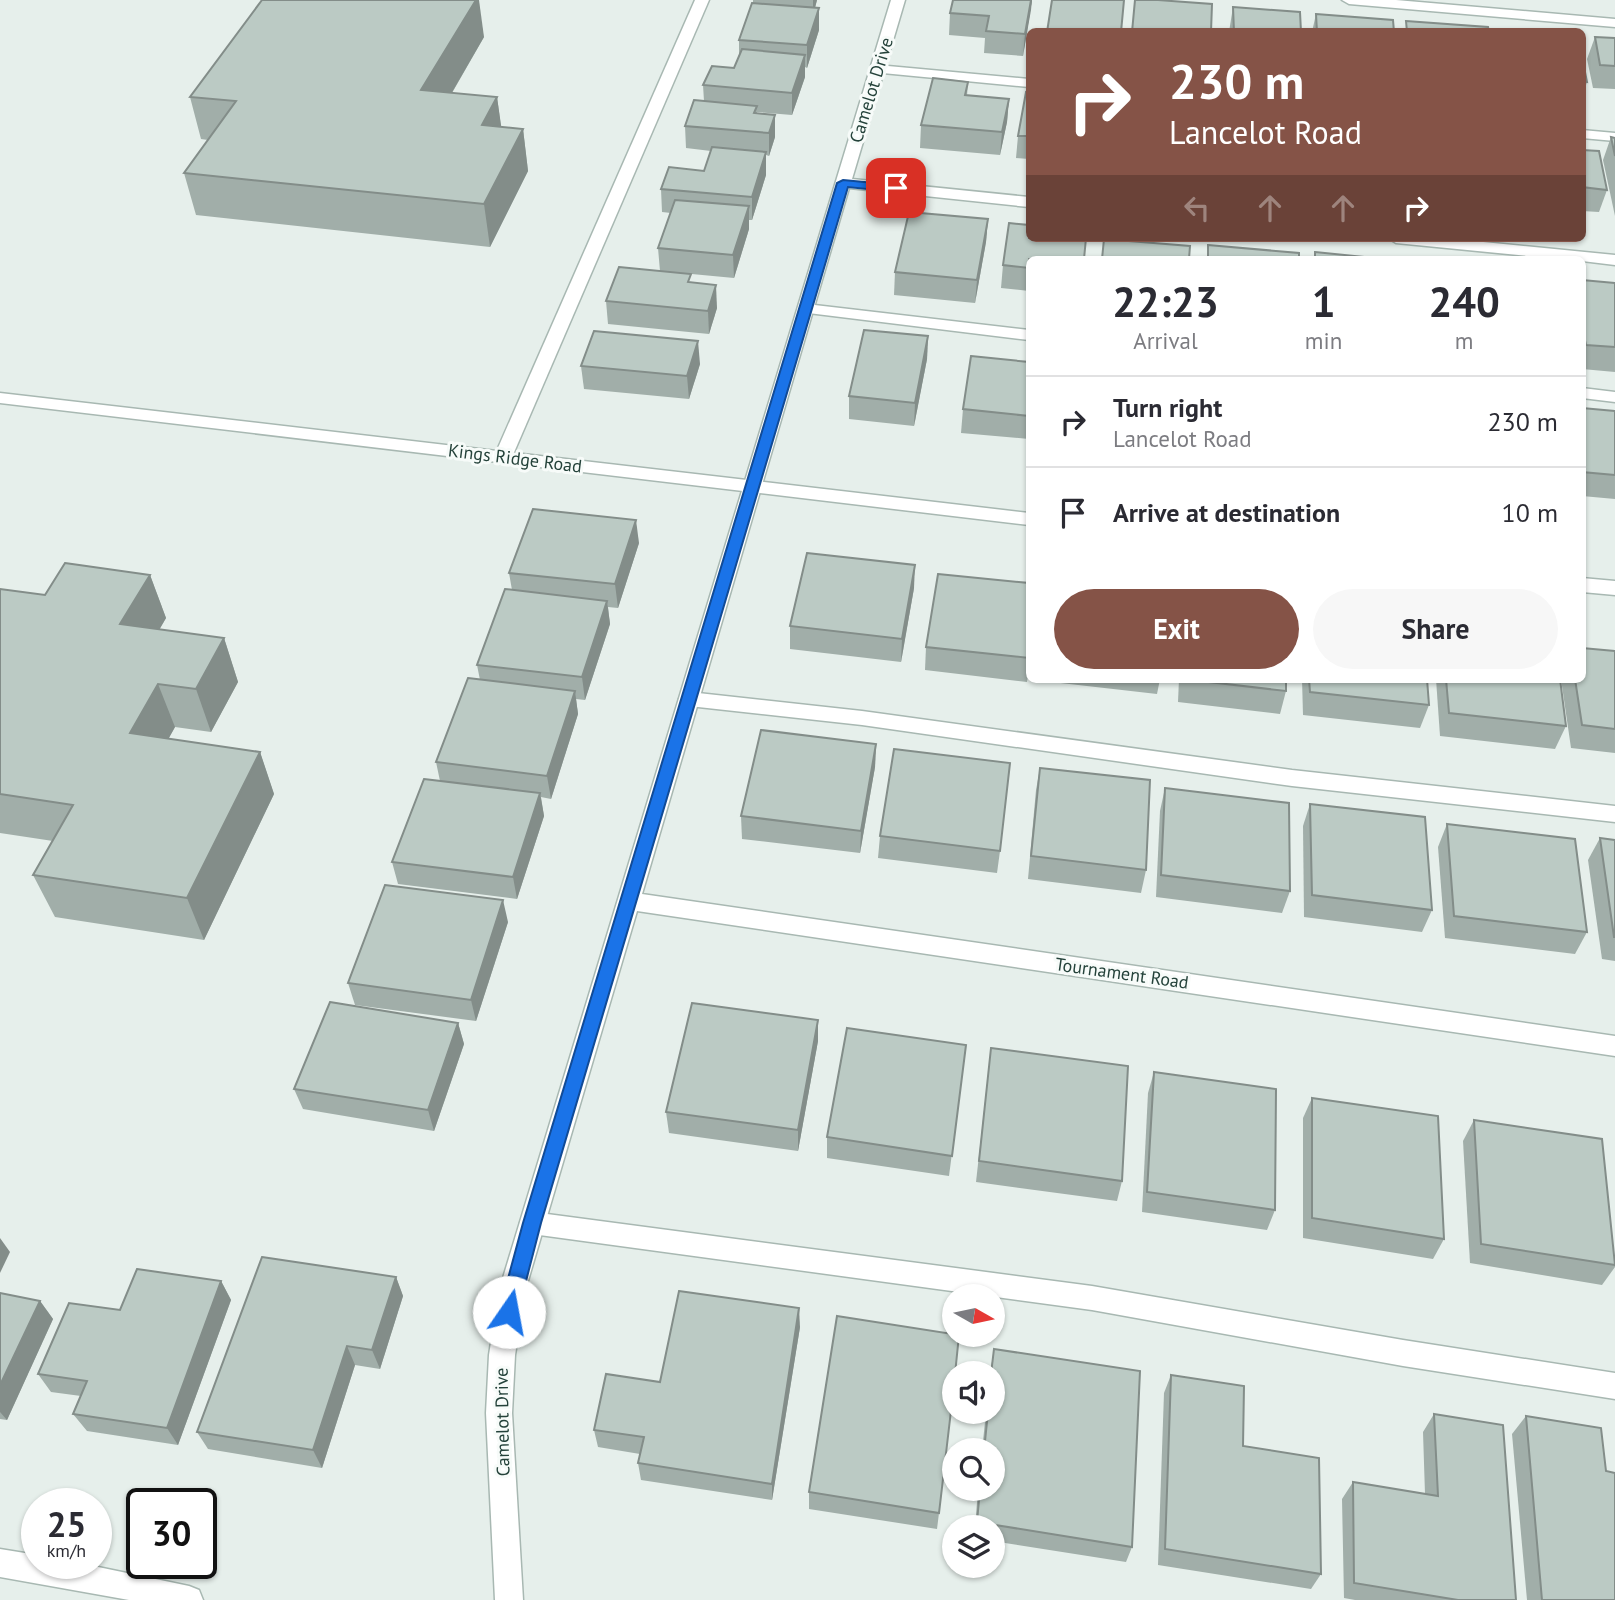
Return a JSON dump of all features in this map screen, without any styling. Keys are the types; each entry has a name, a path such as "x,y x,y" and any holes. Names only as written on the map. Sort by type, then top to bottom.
{"street":[{"path":"503,457 702,0"},
{"name":"Camelot Drive","path":"509,1600 499,1413 502,1355 512,1291 898,0"},
{"path":"1349,0 1615,23"},
{"path":"877,69 1026,83"},
{"path":"1586,134 1615,137"},
{"path":"843,183 1026,202"},
{"path":"1436,242 1575,256"},
{"path":"1586,257 1615,260"},
{"path":"806,309 1026,335"},
{"path":"1586,393 1615,397"},
{"name":"Kings Ridge Road","path":"0,398 1026,519"},
{"path":"1586,585 1615,589"},
{"path":"689,699 862,718 1292,778 1615,814"},
{"name":"Tournament Road","path":"628,901 1615,1046"},
{"path":"532,1223 1092,1298 1403,1353 1615,1386"},
{"path":"0,1563 128,1593 189,1600"}],"building":[{"path":"262,0 476,0 421,90 497,97 482,125 523,129 484,204 184,173 236,101 190,97"},
{"path":"953,0 1031,0 1025,34 986,31 989,16 950,13"},
{"path":"1052,0 1124,0 1121,28 1048,28"},
{"path":"1135,0 1212,4 1211,28 1132,28"},
{"path":"752,3 819,8 807,45 739,40"},
{"path":"1233,7 1300,12 1301,28 1234,28"},
{"path":"1316,14 1393,20 1394,28 1317,28"},
{"path":"1406,21 1488,28 1407,28"},
{"path":"1595,37 1615,38 1615,66 1600,65"},
{"path":"742,49 805,55 792,93 703,85 712,66 734,68"},
{"path":"933,78 968,82 965,95 1009,99 1002,132 921,125"},
{"path":"1026,92 1026,136 1018,136"},
{"path":"694,100 757,106 754,113 775,115 769,133 685,126"},
{"path":"1611,137 1615,138 1615,156"},
{"path":"712,147 766,152 752,197 661,189 669,167 704,171"},
{"path":"1586,150 1599,151 1607,190 1586,187"},
{"path":"675,200 749,206 733,255 658,248"},
{"path":"909,212 988,219 977,280 895,272"},
{"path":"1009,223 1026,225 1026,242 1086,242 1084,256 1026,256 1026,268 1003,265"},
{"path":"1104,242 1190,246 1189,256 1102,256"},
{"path":"1208,245 1299,253 1299,256 1208,256"},
{"path":"1315,252 1354,256 1315,256"},
{"path":"619,267 691,274 688,282 716,285 708,311 606,301"},
{"path":"1586,280 1615,283 1615,347 1586,345"},
{"path":"864,330 928,336 915,403 849,396"},
{"path":"594,331 698,341 687,376 581,366"},
{"path":"971,356 1026,362 1026,416 963,409"},
{"path":"1586,408 1615,411 1615,475 1586,472"},
{"path":"533,509 636,520 615,584 509,573"},
{"path":"807,553 915,565 902,639 790,626"},
{"path":"65,563 150,575 120,624 224,638 196,689 158,684 130,733 260,752 187,898 33,875 73,805 0,794 0,589 45,595"},
{"path":"938,574 1026,583 1026,658 926,647"},
{"path":"505,589 607,601 582,677 477,665"},
{"path":"1586,648 1615,651 1615,729 1582,725 1576,683 1586,683"},
{"path":"468,678 575,691 547,776 436,762"},
{"path":"1217,683 1286,683 1286,691"},
{"path":"1309,683 1427,683 1429,705 1310,692"},
{"path":"1446,683 1561,683 1566,726 1449,713"},
{"path":"761,730 876,744 861,831 741,816"},
{"path":"894,749 1010,763 1000,851 880,836"},
{"path":"1040,768 1150,780 1146,870 1031,856"},
{"path":"424,779 540,793 513,877 392,862"},
{"path":"1165,788 1289,803 1290,891 1161,875"},
{"path":"1310,804 1425,817 1432,910 1312,895"},
{"path":"1447,824 1575,839 1587,932 1454,916"},
{"path":"1600,838 1615,840 1615,937 1614,937"},
{"path":"385,885 503,900 471,1000 348,983"},
{"path":"330,1002 458,1023 428,1110 294,1089"},
{"path":"692,1003 818,1020 798,1130 666,1112"},
{"path":"847,1028 966,1045 952,1156 827,1137"},
{"path":"991,1048 1128,1066 1122,1181 979,1161"},
{"path":"1154,1072 1276,1089 1275,1210 1147,1192"},
{"path":"1312,1098 1438,1116 1444,1239 1312,1218"},
{"path":"1474,1120 1602,1139 1615,1265 1481,1244"},
{"path":"262,1257 396,1277 372,1350 347,1346 313,1450 197,1432"},
{"path":"137,1269 221,1281 167,1428 73,1414 87,1381 38,1374 69,1303 120,1310"},
{"path":"679,1291 799,1308 772,1484 638,1463 644,1437 594,1430 606,1374 660,1382"},
{"path":"0,1293 40,1301 0,1385"},
{"path":"837,1316 942,1332 942,1348 958,1348 956,1361 942,1361 942,1424 949,1424 948,1438 942,1438 939,1513 809,1492"},
{"path":"994,1349 1140,1371 1132,1547 1005,1527 1005,1515 978,1515 979,1501 1005,1501 1005,1438 985,1438 987,1424 1005,1424 1005,1361 993,1361"},
{"path":"1171,1375 1244,1386 1243,1446 1319,1458 1321,1574 1165,1549"},
{"path":"1434,1414 1503,1425 1516,1600 1458,1600 1354,1583 1353,1482 1438,1496"},
{"path":"1526,1416 1601,1428 1606,1471 1615,1473 1615,1600 1542,1600"}],"route":[{"path":"509,1312 512,1291 532,1223 843,183 896,188"}]}
